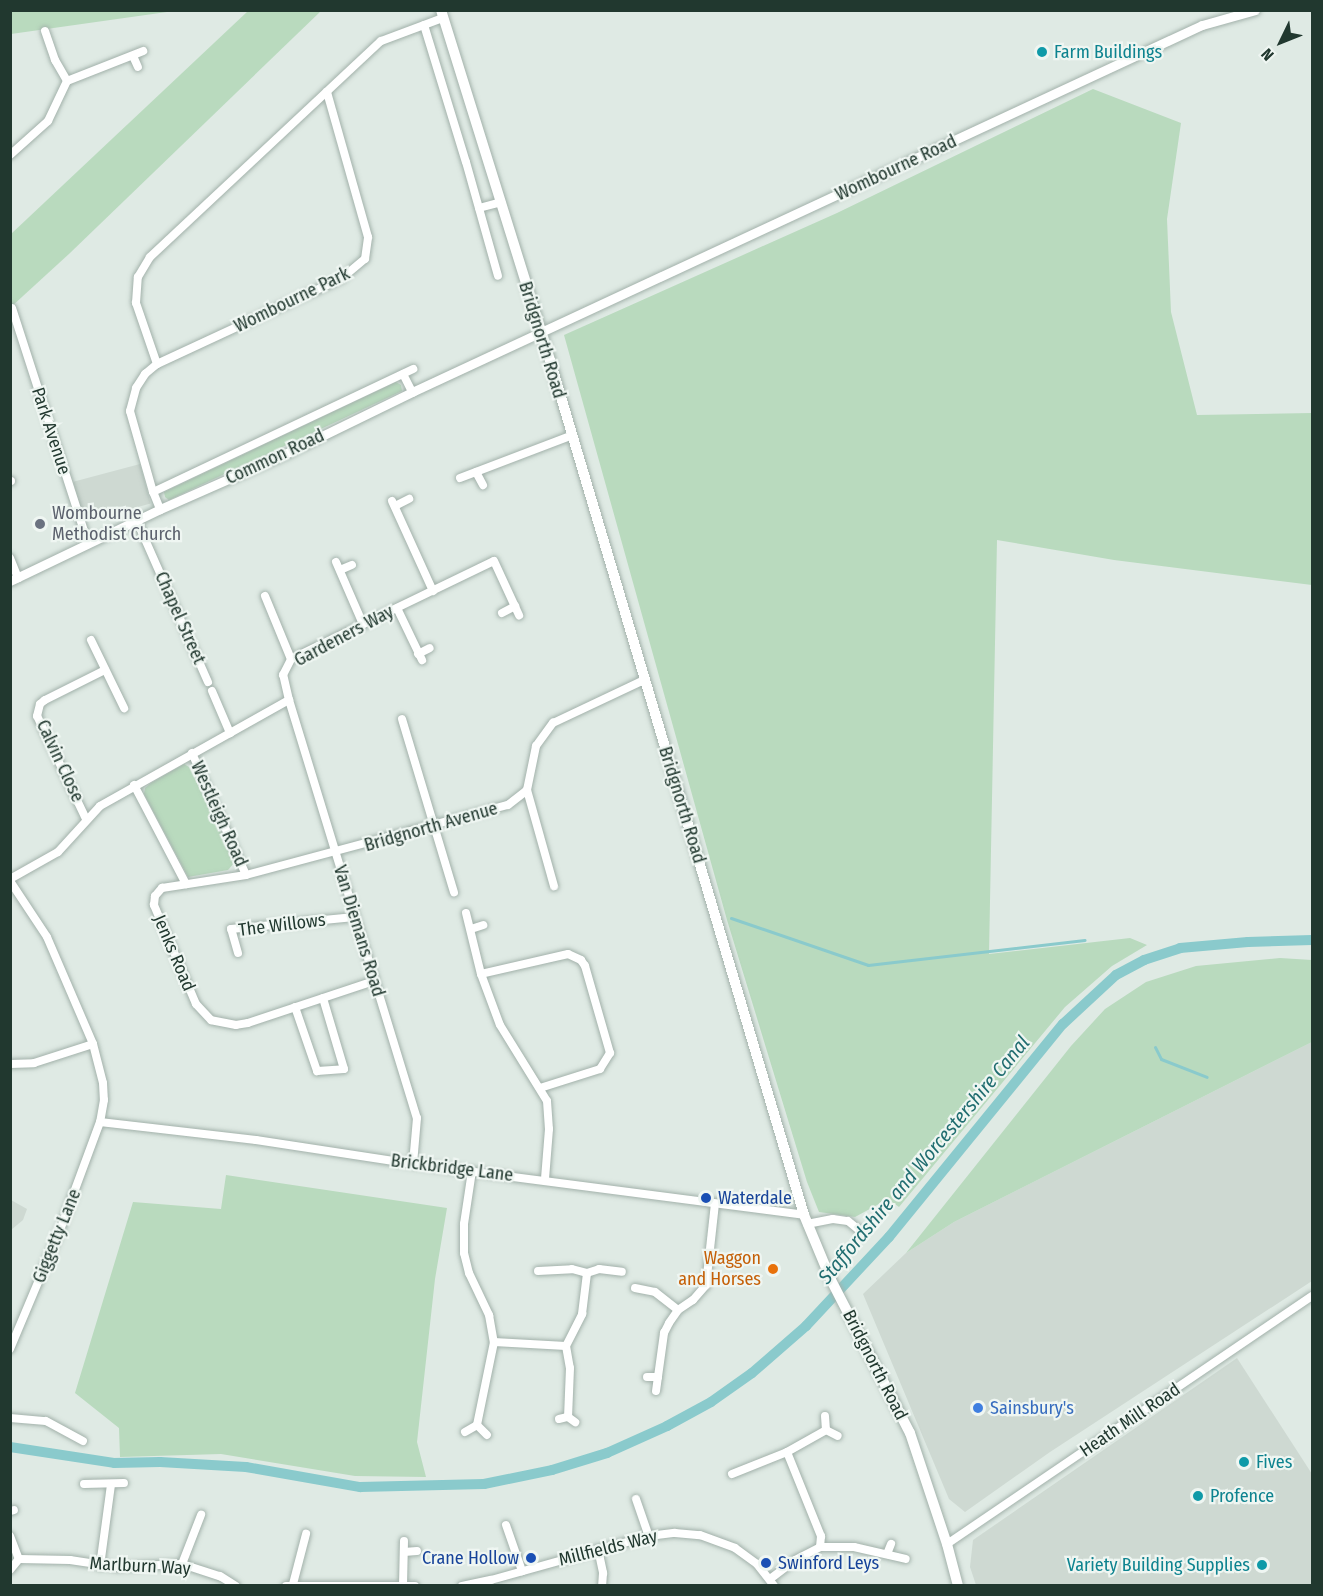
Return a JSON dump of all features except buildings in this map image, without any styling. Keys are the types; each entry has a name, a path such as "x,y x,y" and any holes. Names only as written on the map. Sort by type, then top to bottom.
{"main road":[{"name":"Bridgnorth Road","path":"442,14 541,333 806,1220 831,1281 910,1433 947,1544 958,1586"}],"street":[{"name":"Wombourne Road","path":"541,333 1202,25 1255,10"},
{"path":"157,364 136,303 138,277 150,257 381,41 424,25 442,14"},
{"path":"424,25 498,276"},
{"path":"45,31 54,60 68,81"},
{"path":"10,155 48,121 68,81 143,51"},
{"path":"133,56 138,67"},
{"name":"Wombourne Park","path":"160,509 130,411 140,381 157,364 342,278 364,259 368,237 327,92"},
{"path":"479,208 501,202"},
{"name":"Park Avenue","path":"12,308 13,319 88,544"},
{"name":"Common Road","path":"14,580 160,509 289,452 541,333"},
{"name":"Common Road","path":"153,492 413,369"},
{"path":"402,374 412,392"},
{"path":"460,478 570,436"},
{"path":"476,472 483,486"},
{"path":"409,499 393,503 433,591"},
{"name":"Chapel Street","path":"137,521 208,682"},
{"path":"10,558 14,580"},
{"path":"336,561 363,624"},
{"name":"Gardeners Way","path":"289,700 283,675 291,660 494,561 515,606"},
{"path":"340,570 352,565"},
{"path":"265,596 291,660"},
{"path":"502,613 515,606 519,615"},
{"path":"397,608 420,657 430,648"},
{"path":"91,640 124,708"},
{"name":"Calvin Close","path":"86,819 37,716 40,704 45,700 105,670"},
{"path":"554,886 527,790 536,746 553,723 644,680"},
{"path":"212,691 230,733"},
{"path":"10,880 58,852 100,806 289,700"},
{"name":"Van Diemans Road","path":"289,700 417,1118 413,1164"},
{"path":"402,719 454,892"},
{"name":"Westleigh Road","path":"192,753 246,875"},
{"path":"135,785 186,884"},
{"name":"Bridgnorth Avenue","path":"335,853 508,805 527,790"},
{"name":"Jenks Road","path":"335,853 246,875 162,888 155,896 153,904 199,1011 211,1020 236,1025 374,981"},
{"name":"Giggetty Lane","path":"10,880 47,937 93,1044 103,1083 104,1100 100,1122 60,1230 10,1349"},
{"path":"466,913 481,974 500,1025 547,1101 549,1115 545,1179"},
{"name":"The Willows","path":"238,953 231,929 354,917"},
{"path":"471,929 483,925"},
{"path":"481,974 561,954 575,957 585,966 610,1053 608,1060 600,1070 540,1088"},
{"path":"295,1007 317,1071 344,1069 323,998"},
{"path":"10,1064 34,1063 93,1044"},
{"name":"Brickbridge Lane","path":"100,1122 256,1140 413,1164 545,1179 715,1203 806,1220 848,1221 859,1230"},
{"path":"465,1432 477,1425 494,1342 489,1314 469,1273 464,1253 464,1224 472,1171"},
{"path":"656,1391 664,1333 678,1310 693,1300 706,1286 715,1203"},
{"path":"538,1271 572,1269 587,1273 599,1269 622,1272"},
{"path":"559,1419 572,1419 570,1368 566,1346 582,1314 587,1273"},
{"path":"646,1290 648,1280"},
{"path":"635,1288 655,1292 678,1310"},
{"name":"Heath Mill Road","path":"947,1544 1312,1296"},
{"path":"494,1342 566,1346"},
{"path":"647,1377 658,1377"},
{"path":"825,1416 826,1430"},
{"path":"10,1418 46,1421 83,1440"},
{"path":"477,1425 487,1435"},
{"path":"826,1430 838,1436"},
{"path":"732,1474 787,1452 826,1430"},
{"path":"787,1452 821,1536 820,1547"},
{"path":"84,1484 124,1483"},
{"path":"100,1566 111,1485"},
{"path":"636,1499 649,1536"},
{"path":"182,1564 201,1515"},
{"path":"506,1525 522,1571"},
{"path":"306,1534 290,1585 415,1586"},
{"name":"Millfields Way","path":"462,1586 649,1536 700,1535 719,1540 745,1554 772,1582"},
{"path":"10,1536 19,1559 10,1570"},
{"path":"499,1540 510,1537"},
{"path":"403,1585 404,1541"},
{"path":"887,1554 891,1544"},
{"path":"772,1582 795,1560 820,1547 854,1547 906,1559"},
{"path":"303,1548 312,1550"},
{"path":"598,1549 603,1574 602,1586"},
{"path":"404,1552 417,1551"},
{"name":"Marlburn Way","path":"19,1559 70,1560 100,1566 182,1564 220,1576 236,1586"}],"shaded area":[{"path":"140,464 151,504 84,521 73,482"},
{"path":"1312,1042 1312,1281 1050,1452 965,1512 949,1499 863,1294 906,1253 954,1222"},
{"path":"11,1200 27,1209 23,1220 11,1230"},
{"path":"1237,1358 1312,1474 1312,1585 976,1585 970,1567 973,1540"}],"green space":[{"path":"11,10 174,11 11,34"},
{"path":"248,11 321,11 11,307 11,234"},
{"path":"1093,89 1181,123 1167,219 1171,312 1197,415 1312,413 1312,585 1114,560 997,540 989,954 1130,938 1147,945 1112,966 1065,1007 899,1207 888,1199 855,1217 819,1212 807,1182 727,920 564,335 837,213"},
{"path":"396,382 401,385 402,391 169,500 165,497 164,492"},
{"path":"184,764 189,767 235,862 228,870 188,877 144,794 145,788 151,783"},
{"path":"1280,958 1312,960 1312,1042 954,1222 906,1253 1071,1046 1105,1009 1146,982 1196,966"},
{"path":"226,1175 447,1208 435,1279 417,1442 426,1477 355,1476 221,1454 120,1457 119,1428 75,1393 133,1202 221,1209"}],"waterway":[{"path":"731,918 868,965 1085,940"},
{"name":"Staffordshire and Worcestershire Canal","path":"10,1447 114,1463 160,1462 246,1467 360,1487 484,1484 552,1470 607,1453 667,1426 711,1402 752,1373 806,1326 889,1237 1063,1024 1116,975 1144,960 1180,948 1248,942 1312,940"},
{"path":"1155,1047 1161,1059 1207,1077"}],"place":[{"name":"Farm Buildings","path":"1042,52"},
{"name":"Wombourne Methodist Church","path":"40,524"},
{"name":"Waterdale","path":"706,1198"},
{"name":"Waggon and Horses","path":"773,1269"},
{"name":"Sainsbury's","path":"978,1408"},
{"name":"Fives","path":"1244,1462"},
{"name":"Profence","path":"1198,1496"},
{"name":"Crane Hollow","path":"531,1558"},
{"name":"Swinford Leys","path":"766,1563"},
{"name":"Variety Building Supplies","path":"1262,1565"}]}
